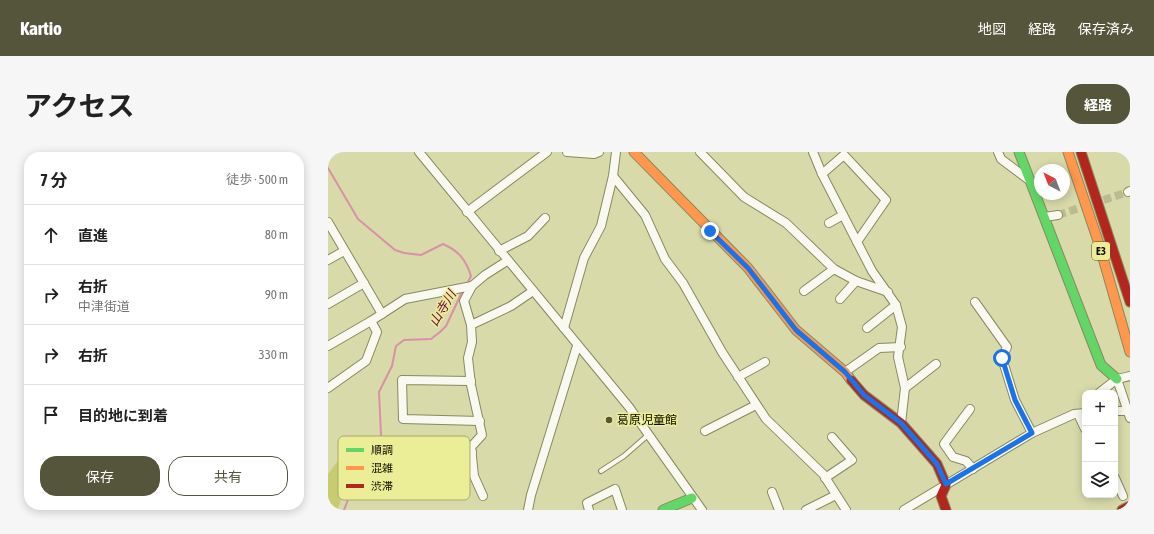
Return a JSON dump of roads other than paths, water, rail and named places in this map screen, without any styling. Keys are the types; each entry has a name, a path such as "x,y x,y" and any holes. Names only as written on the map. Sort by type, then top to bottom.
{"main road":[{"path":"634,152 748,268 796,330 845,372 864,395 901,423 937,464 946,484 941,496 946,510"},
{"path":"1019,152 1101,365 1117,379"},
{"name":"E3","path":"1068,152 1099,244 1130,352"},
{"name":"E3","path":"1081,152 1130,302"},
{"path":"663,510 692,498"},
{"path":"1122,510 1130,506"}],"street":[{"path":"419,152 507,261 533,290 577,346 629,407 692,498 702,510"},
{"path":"467,212 547,152"},
{"path":"567,152 594,154 599,152"},
{"path":"564,328 584,258 601,226 613,176 616,152"},
{"path":"700,152 744,197 786,223 834,269 856,281 888,292"},
{"path":"813,152 822,174 872,271 896,305 902,327 901,347 898,357 905,388 901,423"},
{"path":"998,152 1001,159 1030,180"},
{"path":"822,174 844,155 886,200 857,242"},
{"path":"613,176 645,215 665,259 683,283 722,352 756,405 766,419 825,478 846,510"},
{"path":"829,223 843,215"},
{"path":"1044,217 1058,215"},
{"path":"499,251 528,236 545,218"},
{"path":"328,222 382,314"},
{"path":"328,260 344,251"},
{"path":"483,496 474,476 471,446 482,435 468,358 472,342 471,325 464,301 471,286 507,261"},
{"path":"804,292 834,269"},
{"path":"840,299 856,281"},
{"path":"328,304 364,283"},
{"path":"328,346 405,300 471,286"},
{"path":"471,325 511,306 533,290"},
{"path":"975,302 1007,347 1002,358 1015,400 1032,433"},
{"path":"867,328 896,305"},
{"path":"328,388 366,361 377,332 371,321"},
{"path":"528,510 531,494 577,346"},
{"path":"845,372 879,348 901,347"},
{"path":"738,377 765,362"},
{"path":"905,388 936,364"},
{"path":"1103,390 1117,379 1130,376"},
{"path":"1117,379 1129,413 1118,412"},
{"path":"471,381 402,380 403,419 480,421"},
{"path":"705,431 756,405"},
{"path":"970,409 944,444 954,457 966,461 973,469"},
{"path":"904,510 1032,433 1081,413 1084,426"},
{"path":"825,478 852,460 832,437"},
{"path":"1118,485 1123,496"},
{"path":"589,510 588,503 615,489 622,510"},
{"path":"772,492 779,510"},
{"path":"806,510 836,495"}],"lane":[{"path":"601,471 624,456 648,435"}],"waterway":[{"name":"山寺川","path":"328,168 358,219 395,250 404,253 421,255 443,244 458,253 467,265 471,276 467,284"},
{"name":"山寺川","path":"381,436 379,392 392,366 396,346 404,340 431,339 440,332 446,326 463,290"},
{"name":"山寺川","path":"344,510 348,500"}],"tunnel":[{"path":"1058,215 1128,192"}],"place":[{"name":"葛原児童館","path":"609,420"}]}
